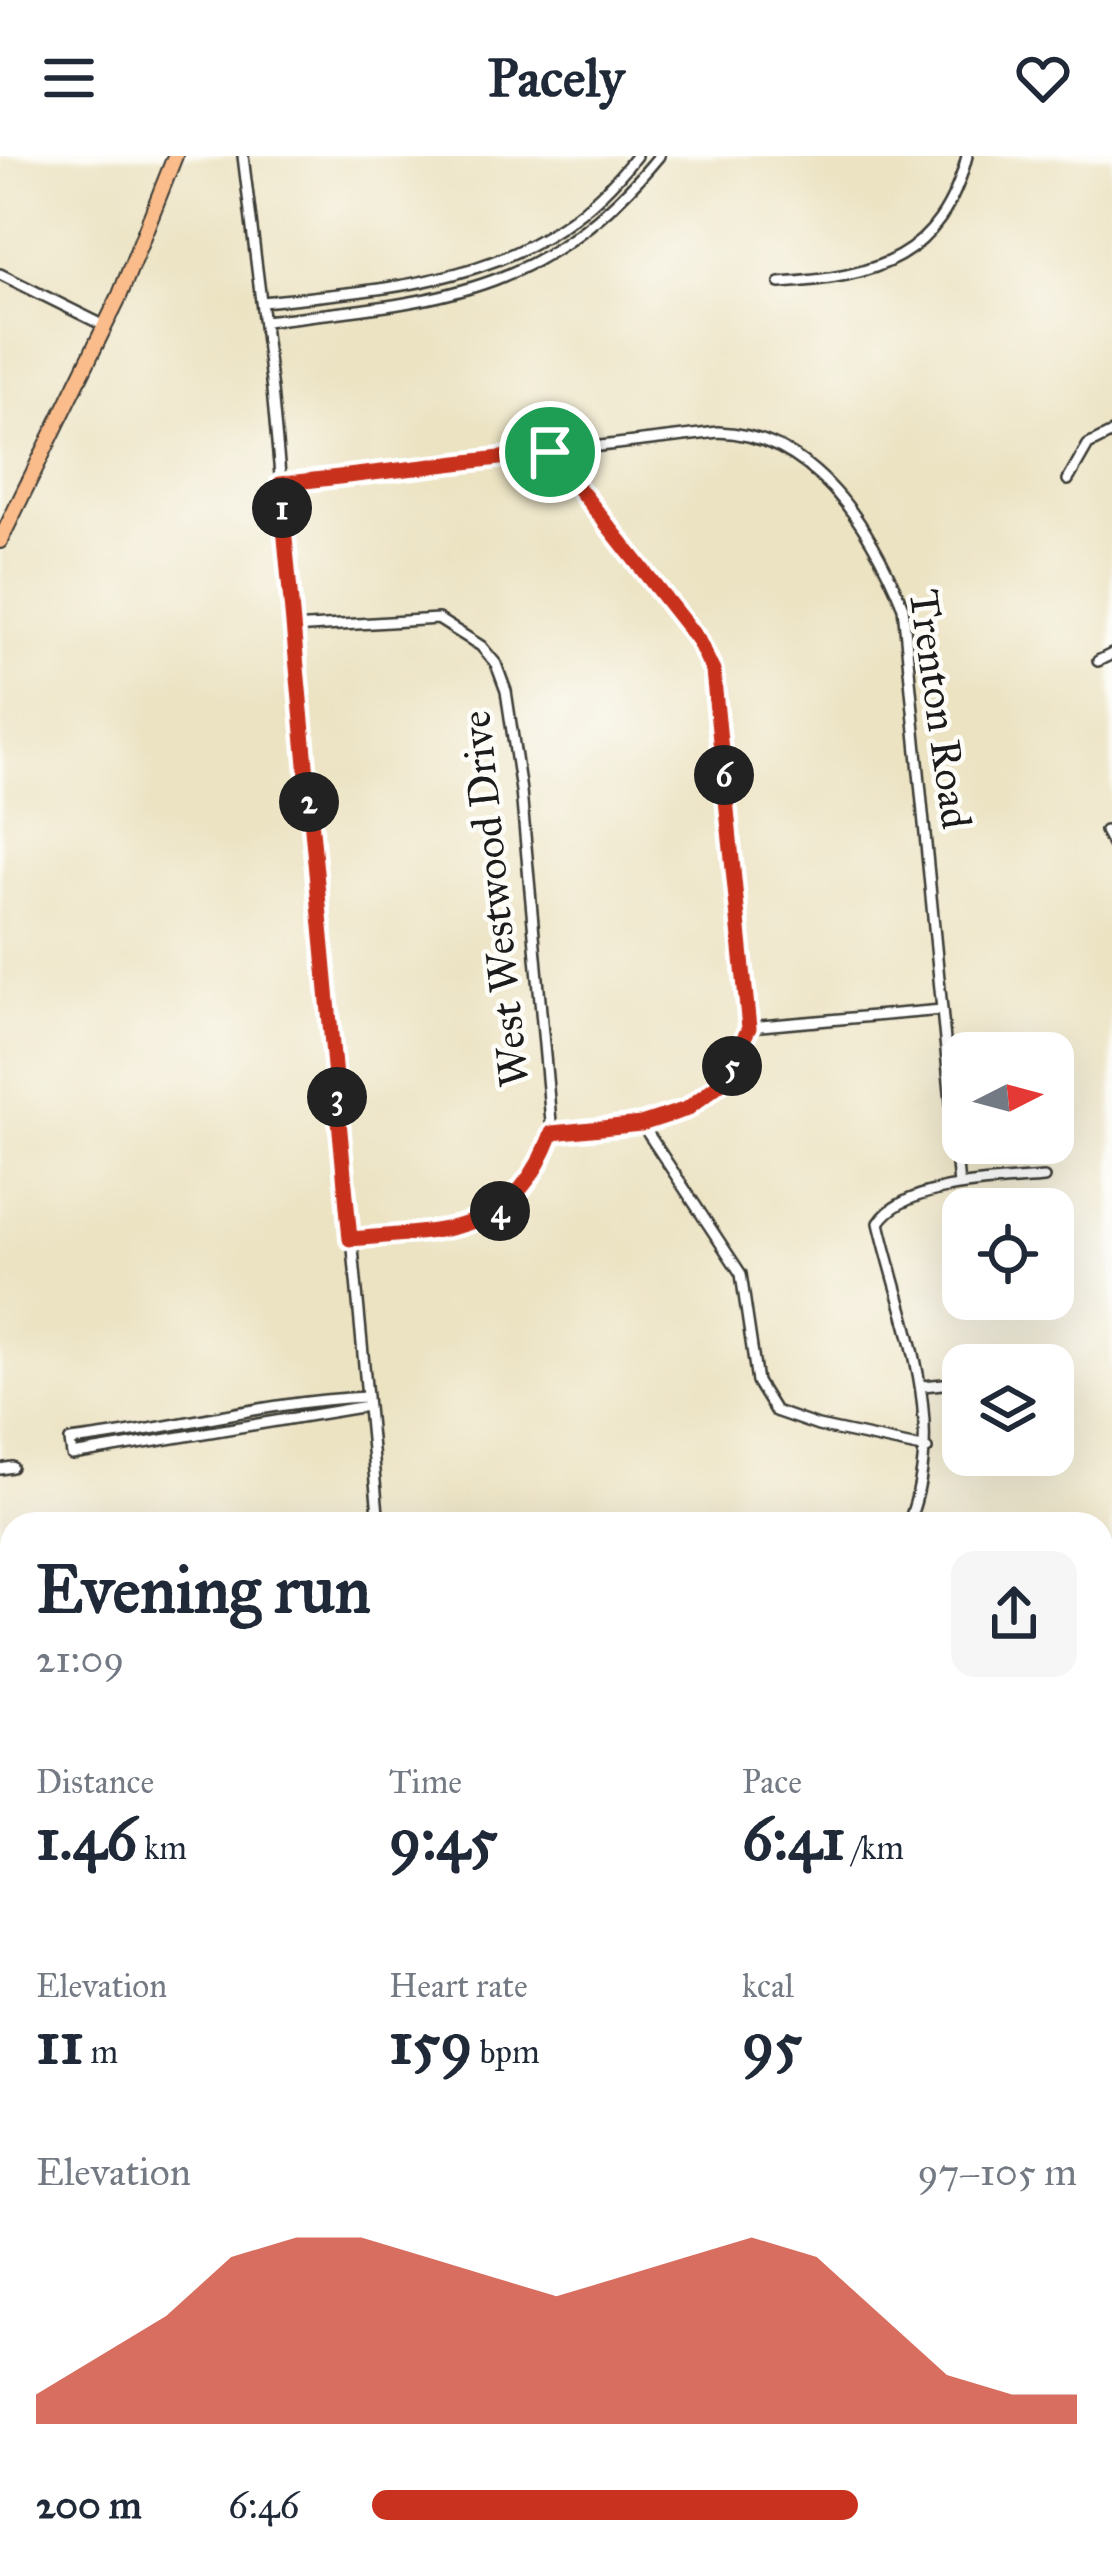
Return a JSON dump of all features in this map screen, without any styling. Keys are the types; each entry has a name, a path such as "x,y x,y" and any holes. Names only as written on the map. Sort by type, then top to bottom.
{"main road":[{"path":"0,541 105,326 175,156"}],"street":[{"path":"243,156 265,321 378,1512"},
{"path":"262,302 419,285 454,276 545,238 613,184 637,156"},
{"path":"265,321 414,304 461,293 558,250 626,195 659,156"},
{"path":"780,283 854,276 910,252 952,201 967,156"},
{"path":"613,184 626,195"},
{"path":"0,274 105,326"},
{"path":"454,276 461,293"},
{"name":"Trenton Road","path":"280,484 718,432 766,437 821,476 863,530 903,607 959,1185"},
{"path":"1068,480 1088,445 1112,433"},
{"path":"350,1239 459,1228 488,1218 520,1193 552,1133 672,1116 712,1093 731,1068 749,1028 713,671 698,640 550,452"},
{"name":"West Westwood Drive","path":"292,628 415,616 438,620 481,646 496,664 506,691 521,791 552,1133"},
{"path":"1098,661 1112,654"},
{"path":"1105,831 1112,844"},
{"path":"749,1028 942,1010"},
{"path":"641,1124 741,1274 757,1382 775,1411 818,1426 927,1449"},
{"path":"911,1512 927,1449 923,1386 880,1223 887,1210 906,1200 959,1185 1044,1178"},
{"path":"923,1386 942,1384"},
{"path":"367,1402 250,1422 156,1445 72,1455 70,1441 153,1431 248,1410 367,1402"},
{"path":"248,1410 250,1422"},
{"path":"153,1431 156,1445"}],"route":[{"path":"550,452 698,640 713,671 749,1028 722,1082 687,1109 641,1124 552,1133 520,1193 488,1218 459,1228 350,1239 280,484 550,452"}]}
